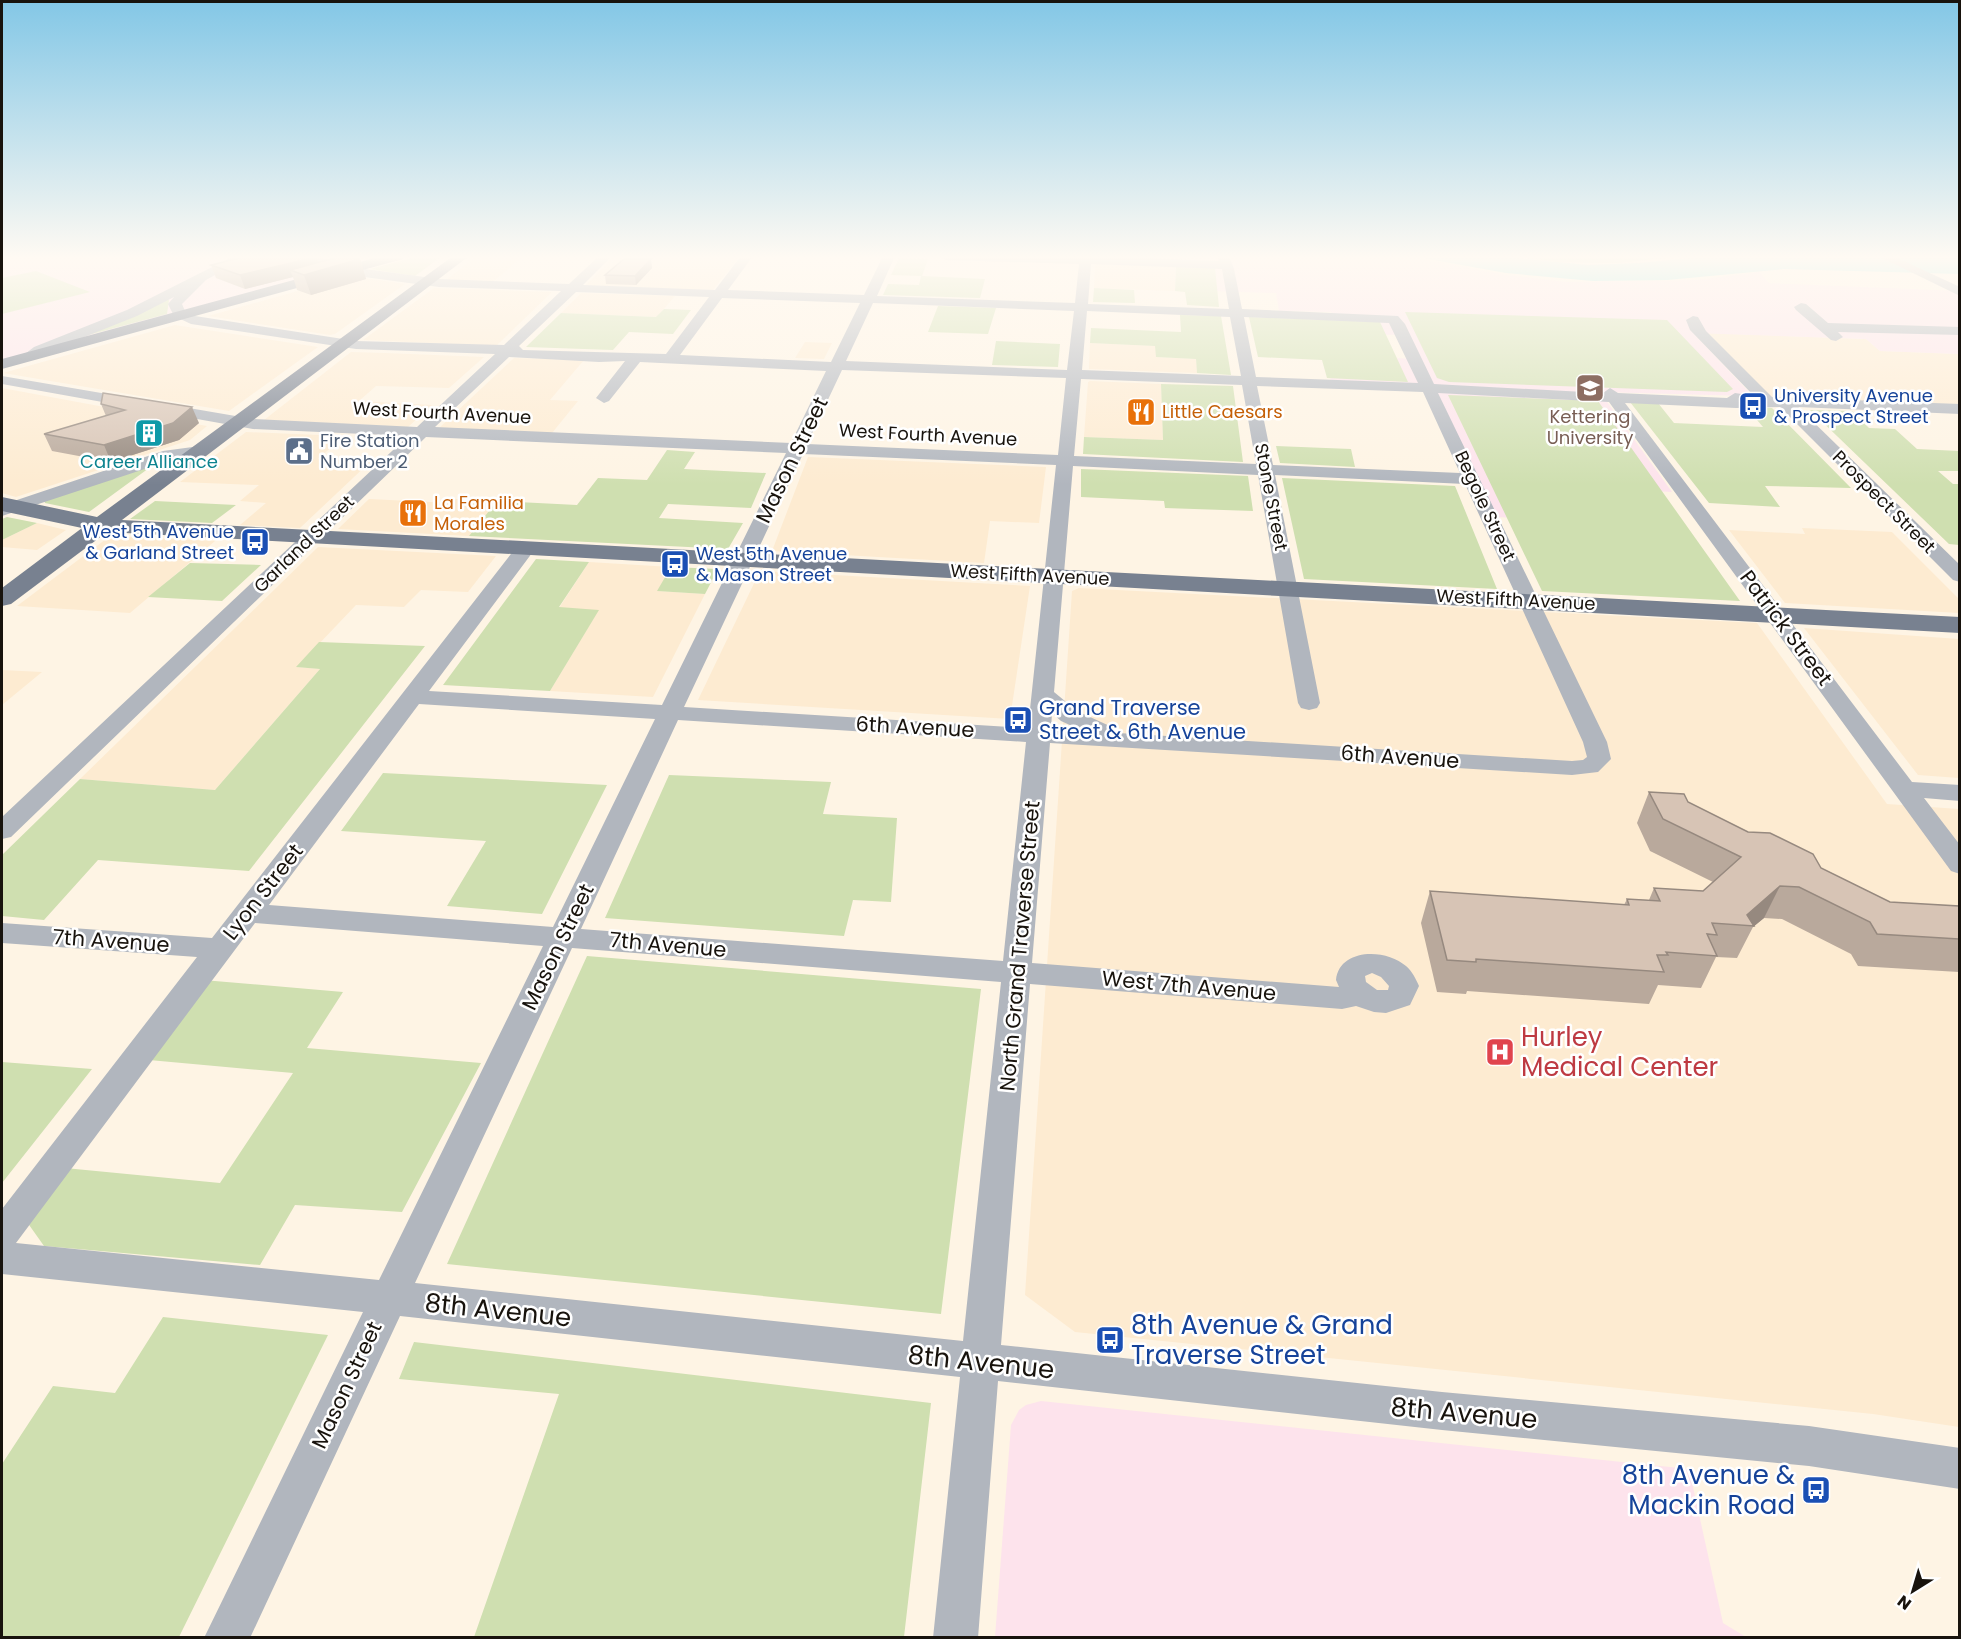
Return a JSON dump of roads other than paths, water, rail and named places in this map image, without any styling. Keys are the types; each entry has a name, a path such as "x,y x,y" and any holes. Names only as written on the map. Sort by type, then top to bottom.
{"main road":[{"path":"2,364 117,332"},
{"path":"2,599 359,332"},
{"name":"West Fifth Avenue","path":"6,508 101,525 1959,625"}],"street":[{"path":"28,357 39,350 84,332"},
{"path":"269,332 344,344 599,358 609,356 670,358 826,367 837,365 1531,392 1548,395 1612,395 1739,403 1751,401 1959,409"},
{"name":"Garland Street","path":"2,831 526,332"},
{"path":"670,358 690,332"},
{"name":"Mason Street","path":"226,1638 852,332"},
{"name":"North Grand Traverse Street","path":"955,1638 1078,332"},
{"name":"Stone Street","path":"1240,332 1309,703"},
{"name":"Begole Street","path":"1402,332 1597,748 1599,759 1596,764"},
{"name":"Prospect Street","path":"1700,332 1959,576"},
{"path":"1830,332 1836,338"},
{"path":"604,398 636,357"},
{"name":"West Fourth Avenue","path":"2,380 239,422 1471,479"},
{"name":"Patrick Street","path":"1612,395 1959,865"},
{"path":"6,508 169,455 200,451"},
{"name":"Lyon Street","path":"2,1235 525,549"},
{"path":"1043,694 1079,721 1126,740"},
{"name":"6th Avenue","path":"413,697 1572,768 1589,767 1596,764"},
{"path":"1904,789 1959,793"},
{"name":"7th Avenue","path":"247,913 1017,972"},
{"name":"7th Avenue","path":"2,933 219,949"},
{"name":"West 7th Avenue","path":"1017,972 1342,998 1359,994"},
{"name":"8th Avenue","path":"2,1258 1442,1411 1798,1445 1959,1469"}],"place":[{"name":"Kettering University","path":"1590,388"},
{"name":"University Avenue & Prospect Street","path":"1753,406"},
{"name":"Little Caesars","path":"1141,412"},
{"name":"Career Alliance","path":"149,433"},
{"name":"Fire Station Number 2","path":"299,451"},
{"name":"La Familia Morales","path":"413,513"},
{"name":"West 5th Avenue & Garland Street","path":"255,542"},
{"name":"West 5th Avenue & Mason Street","path":"675,564"},
{"name":"Grand Traverse Street & 6th Avenue","path":"1018,720"},
{"name":"Hurley Medical Center","path":"1500,1052"},
{"name":"8th Avenue & Grand Traverse Street","path":"1110,1340"},
{"name":"8th Avenue & Mackin Road","path":"1816,1490"}]}
